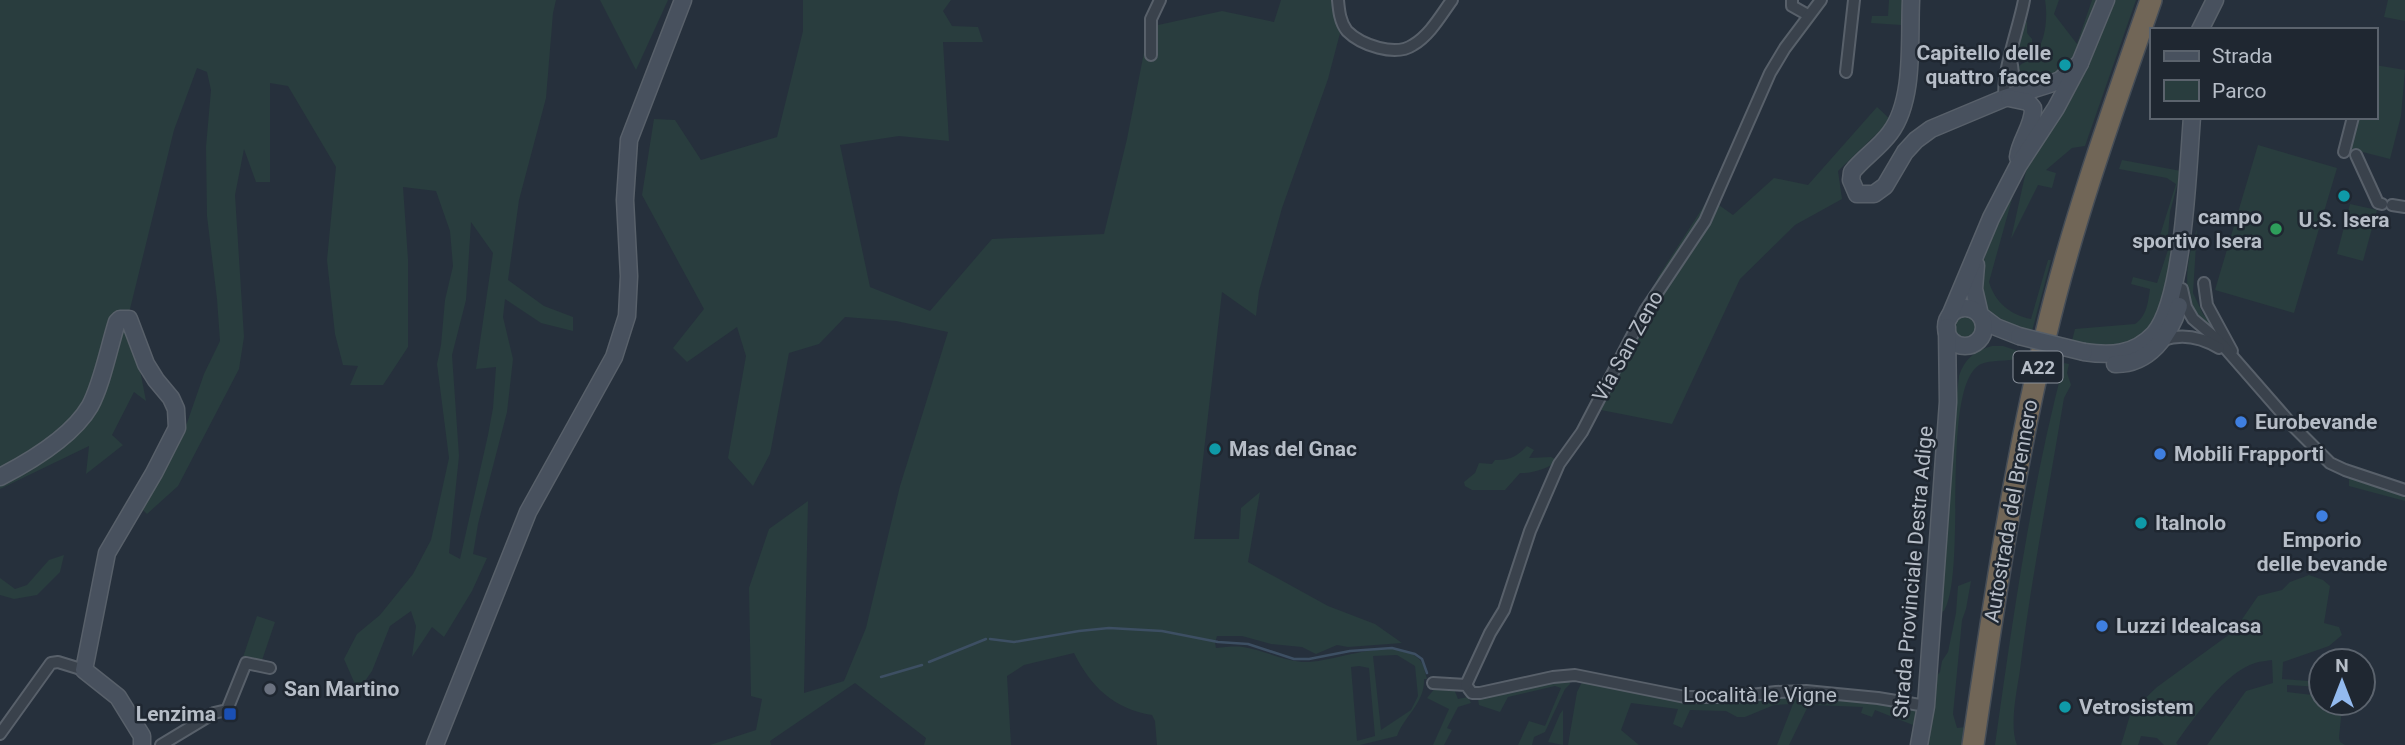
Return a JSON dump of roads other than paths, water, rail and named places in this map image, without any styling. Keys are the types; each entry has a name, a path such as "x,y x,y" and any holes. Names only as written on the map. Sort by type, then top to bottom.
{"highway":[{"name":"Autostrada del Brennero","path":"1973,745 2005,533 2045,337 2092,167 2151,0"},
{"name":"Autostrada del Brennero","path":"2153,28 2163,0"},
{"name":"Autostrada del Brennero","path":"1985,745 2017,536 2053,356 2103,173 2150,37"}],"street":[{"path":"435,745 528,512 614,357 627,316 629,276 625,200 629,140 683,0"},
{"path":"1151,55 1151,19 1160,0"},
{"path":"1338,0 1339,15 1346,30 1379,47 1395,51 1411,47 1426,34 1452,0"},
{"path":"1792,0 1792,6 1808,15"},
{"name":"Via San Zeno","path":"1466,685 1504,610 1530,531 1559,464 1582,432 1645,311 1705,221 1770,73 1821,0"},
{"path":"1846,72 1854,0"},
{"path":"1911,0 1907,85 1902,107 1891,132 1852,172 1851,180 1857,194 1874,194 1885,186 1905,152 1931,129 2005,98 2060,80 2081,63"},
{"path":"1918,20 1919,0"},
{"path":"2005,98 2006,78 2024,0"},
{"name":"Strada Provinciale Destra Adige","path":"1919,745 1926,706 1948,402 1948,322 1990,218 2018,166 2056,108 2081,63 2106,0"},
{"path":"2201,28 2215,0"},
{"path":"2013,49 2014,80 2031,90 2047,94 2056,108"},
{"path":"2005,98 2024,100 2033,108 2032,120 2019,148 2018,166"},
{"path":"2018,339 1970,344 1955,342 1949,335 1948,322 1961,309 1971,309 2018,339 2083,355 2104,355 2122,353 2138,346 2160,335 2174,321 2182,289 2183,223 2192,119"},
{"path":"2344,152 2352,119"},
{"path":"2356,155 2378,203 2405,206"},
{"path":"2160,335 2169,305 2183,223"},
{"name":"Strada Provinciale Destra Adige","path":"1979,246 1974,282 1980,315"},
{"path":"2204,283 2207,305 2236,360"},
{"path":"2182,289 2189,313 2330,463 2405,490"},
{"path":"2169,305 2177,326 2215,345 2236,360"},
{"path":"1970,344 1978,340 1983,331 1980,315"},
{"path":"0,477 33,460 80,421 97,388 117,322 120,319 129,319 146,364 176,409 177,428 107,553 84,670"},
{"path":"2174,321 2196,321"},
{"path":"2160,335 2195,337"},
{"name":"Strada Provinciale Destra Adige","path":"1948,402 1956,372 1970,344"},
{"path":"0,734 51,663 58,662 84,670 117,697 142,736 143,744"},
{"path":"161,745 214,713 227,710 246,663 270,668"},
{"name":"Località le Vigne","path":"1433,682 1466,685 1472,693 1480,693 1553,677 1575,675 1685,697 1734,697 1806,691 1926,706"}],"waterway":[{"path":"990,639 1014,642 1109,628 1162,631 1218,642 1248,644 1294,659 1392,648 1415,654 1422,659 1427,673"},
{"path":"929,662 986,639"},
{"path":"881,677 922,665"}],"place":[{"name":"Capitello delle quattro facce","path":"2065,65"},
{"name":"U.S. Isera","path":"2344,196"},
{"name":"campo sportivo Isera","path":"2276,229"},
{"name":"Eurobevande","path":"2241,422"},
{"name":"Mas del Gnac","path":"1215,449"},
{"name":"Mobili Frapporti","path":"2160,454"},
{"name":"Emporio delle bevande","path":"2322,516"},
{"name":"Italnolo","path":"2141,523"},
{"name":"Luzzi Idealcasa","path":"2102,626"},
{"name":"San Martino","path":"270,689"},
{"name":"Vetrosistem","path":"2065,707"},
{"name":"Lenzima","path":"230,714"}]}
